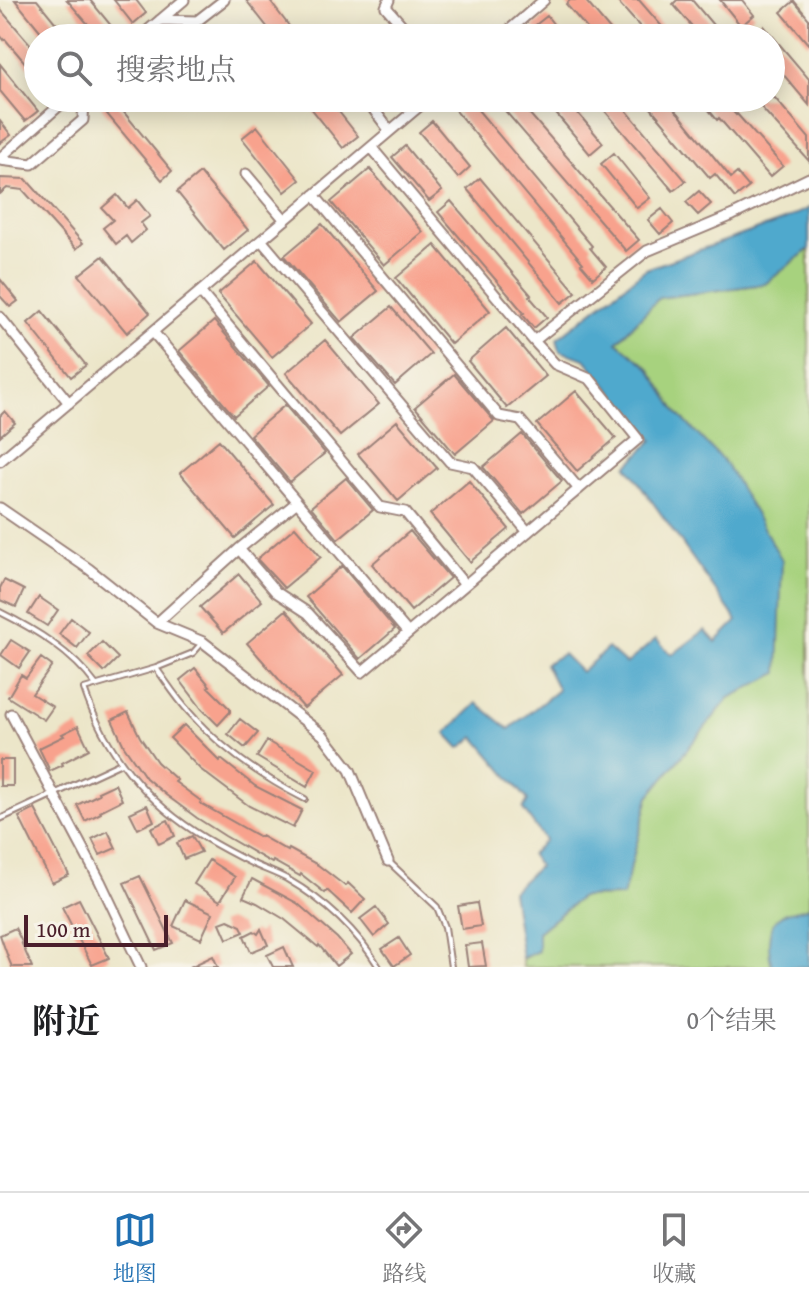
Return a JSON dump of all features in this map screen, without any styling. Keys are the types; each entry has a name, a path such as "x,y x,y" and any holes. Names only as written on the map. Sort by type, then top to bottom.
{"street":[{"path":"155,24 184,0"},
{"path":"160,20 197,21 224,0"},
{"path":"389,0 386,7 401,24"},
{"path":"516,24 544,0"},
{"path":"0,159 52,112"},
{"path":"0,159 32,164 83,120 83,112"},
{"path":"376,112 390,131"},
{"path":"0,461 412,112"},
{"path":"239,549 276,592 308,613 362,672 638,439 590,379 555,364 371,147"},
{"path":"246,174 285,220"},
{"path":"534,341 647,251 733,215 809,178"},
{"path":"314,195 499,416 520,420 579,489"},
{"path":"261,240 450,462 473,467 528,532"},
{"path":"200,292 380,507 405,512 465,585"},
{"path":"0,317 69,403"},
{"path":"153,332 408,633"},
{"path":"157,623 297,502"},
{"path":"0,508 89,569 157,623 203,642 323,735 350,770 388,861"},
{"path":"11,714 100,881 141,967"}],"lane":[{"path":"0,612 69,655 96,685"},
{"path":"203,642 193,653 156,668 84,689 91,709 121,763 156,802 204,837 308,892 349,926 379,967"},
{"path":"156,668 188,711 229,751 254,770 305,799"},
{"path":"0,819 121,763"},
{"path":"388,861 437,907 445,927 451,967"}],"green space":[{"path":"809,249 809,967 522,967 522,959 538,951 537,933 581,897 623,896 649,796 729,698 778,672 726,464 679,415 648,367 617,342 659,298 765,284"}],"water":[{"path":"809,208 809,249 765,284 659,298 617,342 648,367 679,415 726,464 782,560 778,673 729,698 649,796 623,896 581,897 538,932 538,951 522,958 512,891 539,866 531,855 545,840 523,809 528,800 475,737 460,748 446,733 477,703 509,729 558,690 545,664 563,654 581,672 608,648 626,664 656,639 672,655 705,630 716,642 737,621 627,466 653,440 585,359 560,351 557,339 646,269 784,220"},
{"path":"809,907 809,967 772,967 769,945 774,923 784,914"}],"building":[{"path":"15,0 37,0 57,24 35,24"},
{"path":"67,0 90,0 110,24 88,24"},
{"path":"114,0 136,0 146,13 133,24"},
{"path":"246,0 269,0 288,24 265,24"},
{"path":"570,0 585,0 605,24 583,24 566,4"},
{"path":"616,0 639,0 660,24 637,24"},
{"path":"677,0 692,0 712,24 690,24 673,4"},
{"path":"720,0 742,0 754,15 739,24"},
{"path":"794,1 809,19 809,45 781,12"},
{"path":"0,9 24,37 24,61 5,39 0,35"},
{"path":"547,16 554,24 537,24"},
{"path":"785,51 809,79 809,105 785,77"},
{"path":"0,64 24,94 24,112 37,112 25,121 0,91"},
{"path":"785,110 809,138 809,161 765,112"},
{"path":"105,112 124,112 172,171 162,180"},
{"path":"314,112 339,112 358,136 343,148"},
{"path":"457,112 480,112 592,246 590,248 606,267 593,278"},
{"path":"506,112 528,112 639,240 626,251"},
{"path":"555,112 577,112 603,143 590,154"},
{"path":"606,112 628,112 686,181 673,191"},
{"path":"654,112 677,112 731,178 737,173 749,187 735,198 715,174 710,178"},
{"path":"710,112 737,114 783,166 770,177 719,118 717,120"},
{"path":"0,121 11,135 0,143"},
{"path":"432,121 470,167 458,178 419,132"},
{"path":"257,126 300,180 285,192 242,138"},
{"path":"405,146 442,191 429,201 392,157"},
{"path":"614,153 650,198 637,208 601,164"},
{"path":"370,169 423,232 384,265 331,202"},
{"path":"200,173 248,230 224,250 177,192"},
{"path":"0,178 26,179 83,243 76,249 23,190 7,188 0,194"},
{"path":"480,178 576,292 562,303 467,189"},
{"path":"699,191 711,204 698,215 686,202"},
{"path":"117,195 128,208 137,200 150,216 141,223 146,230 131,243 126,236 116,244 103,228 113,220 102,208"},
{"path":"451,201 547,317 534,328 438,212"},
{"path":"662,209 673,223 660,234 648,220"},
{"path":"322,224 378,291 341,322 284,256"},
{"path":"435,245 490,311 451,344 396,278"},
{"path":"103,256 150,313 127,333 79,275"},
{"path":"257,261 311,324 272,357 218,294"},
{"path":"0,279 18,301 10,307 0,296"},
{"path":"391,307 431,354 395,385 354,338"},
{"path":"42,311 86,365 71,377 28,323"},
{"path":"214,321 269,386 234,416 179,351"},
{"path":"506,328 546,376 507,408 468,361"},
{"path":"325,340 379,404 340,436 286,373"},
{"path":"454,374 494,421 455,454 415,407"},
{"path":"576,391 616,438 577,471 537,424"},
{"path":"285,405 325,453 290,482 250,435"},
{"path":"5,411 15,423 0,436 0,416"},
{"path":"397,421 437,468 398,501 358,454"},
{"path":"522,434 562,481 523,514 483,467"},
{"path":"219,440 274,505 235,538 180,473"},
{"path":"346,478 373,510 338,539 311,507"},
{"path":"469,481 509,529 470,562 430,514"},
{"path":"295,527 321,557 284,588 257,559"},
{"path":"410,531 450,578 411,611 372,564"},
{"path":"342,566 395,629 360,659 306,597"},
{"path":"239,574 262,601 223,633 200,607"},
{"path":"4,580 24,590 16,607 0,600"},
{"path":"39,597 58,610 47,626 28,614"},
{"path":"286,610 343,675 304,708 247,643"},
{"path":"71,618 89,632 77,648 59,634"},
{"path":"11,640 30,652 19,668 1,655"},
{"path":"102,642 118,658 104,672 88,656"},
{"path":"41,658 52,666 32,694 53,707 44,720 8,697 21,675 26,678"},
{"path":"195,668 208,687 230,709 218,725 180,680"},
{"path":"128,712 157,762 200,803 318,865 345,886 348,883 365,899 352,913 327,890 325,893 301,874 272,863 225,836 166,795 146,778 124,746 112,720"},
{"path":"240,719 258,733 245,748 228,734"},
{"path":"184,725 220,761 255,786 302,810 293,828 249,806 200,769 170,738"},
{"path":"78,726 89,749 50,771 39,748"},
{"path":"267,741 316,770 307,787 257,757"},
{"path":"0,760 13,760 13,786 0,786"},
{"path":"115,784 122,800 85,821 77,805"},
{"path":"147,805 154,821 138,829 130,813"},
{"path":"35,809 69,875 52,883 19,817"},
{"path":"168,820 175,836 159,844 151,828"},
{"path":"108,831 116,848 100,855 92,839"},
{"path":"192,836 201,852 184,859 177,843"},
{"path":"209,860 235,877 220,901 194,884"},
{"path":"140,876 173,943 156,950 124,883"},
{"path":"252,879 297,903 351,954 336,966 319,945 284,919 243,897"},
{"path":"79,899 109,958 92,965 62,907"},
{"path":"185,900 213,913 201,939 173,926"},
{"path":"477,903 481,926 462,929 458,906"},
{"path":"376,907 389,924 374,937 360,919"},
{"path":"228,920 241,926 244,932 227,939 220,923"},
{"path":"15,928 32,967 12,967 0,935"},
{"path":"261,929 268,945 251,952 244,936 254,931 258,934"},
{"path":"399,938 410,955 394,966 382,949"},
{"path":"482,943 486,966 468,967 465,945"},
{"path":"284,947 293,967 273,967 267,955"},
{"path":"213,956 218,967 190,967"}]}
